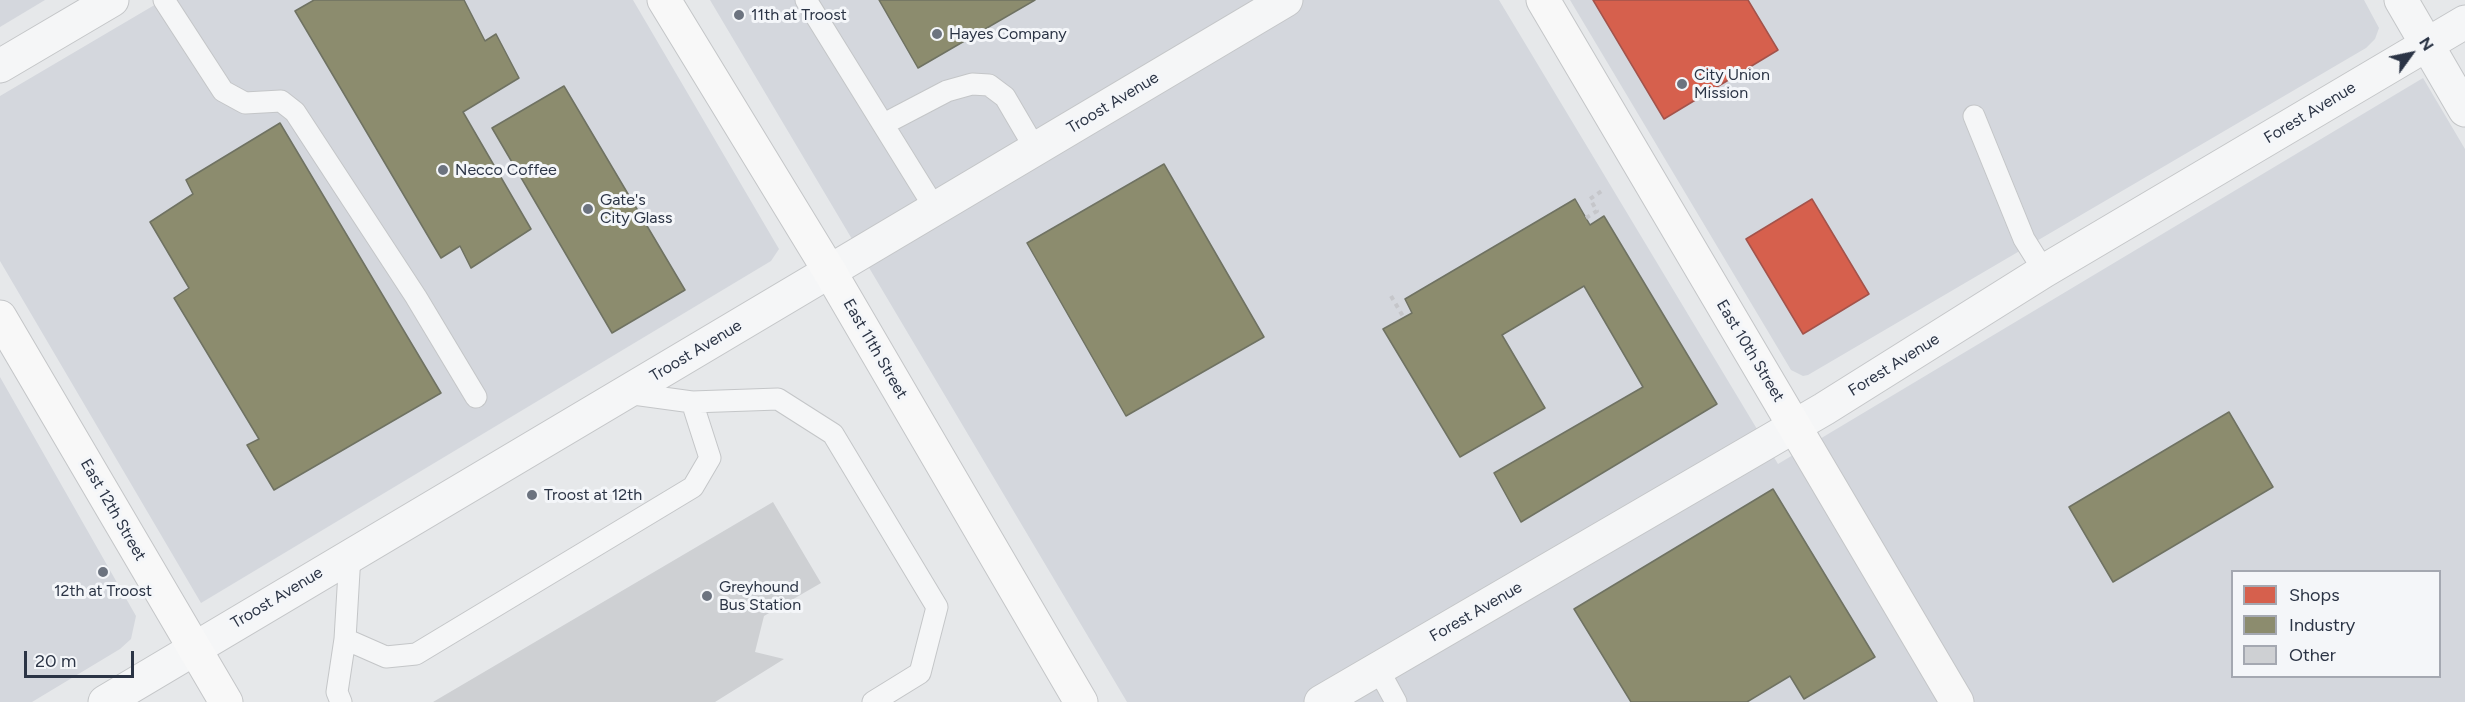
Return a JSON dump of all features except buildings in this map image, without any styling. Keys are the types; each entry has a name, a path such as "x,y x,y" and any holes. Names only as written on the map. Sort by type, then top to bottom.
{"main road":[{"name":"East 11th Street","path":"665,0 830,272 1081,702"},
{"name":"East 10th Street","path":"1543,0 1957,702"},
{"name":"East 12th Street","path":"0,317 226,702"}],"street":[{"path":"0,66 112,0"},
{"name":"Troost Avenue","path":"105,702 1286,0"},
{"path":"2401,0 2465,110"},
{"name":"Forest Avenue","path":"1321,702 1794,425 2044,272 2465,22"}],"lane":[{"path":"164,0 223,91 244,103 280,102 296,112 416,297 476,397"},
{"path":"806,0 936,210"},
{"path":"884,124 947,91 972,84 989,85 1005,97 1036,150"},
{"path":"1974,116 2024,239 2044,272"},
{"path":"626,393 692,402 778,399 833,434 937,606 920,673 873,702"},
{"path":"345,639 386,657 416,654 693,488 710,459 692,402"},
{"path":"341,702 337,692 345,639 350,555"},
{"path":"1378,669 1396,702"}],"path":[{"path":"1586,218 1597,211 1590,199 1603,190"},
{"path":"1391,296 1404,318"}],"shaded area":[{"path":"0,0 45,0 0,27"},
{"path":"163,0 633,0 779,249 771,261 201,603 0,261 0,96"},
{"path":"710,0 1499,0 1778,464 2423,78 2465,149 2465,702 1127,702"},
{"path":"1570,0 2364,0 2379,28 2375,39 2366,48 1803,376 1791,370"},
{"path":"0,377 136,616 131,639 120,649 32,702 0,702"}],"place":[{"name":"11th at Troost","path":"739,15"},
{"name":"Hayes Company","path":"937,34"},
{"name":"City Union Mission","path":"1682,84"},
{"name":"Necco Coffee","path":"443,170"},
{"name":"Gate's City Glass","path":"588,209"},
{"name":"Troost at 12th","path":"532,495"},
{"name":"12th at Troost","path":"103,572"},
{"name":"Greyhound Bus Station","path":"707,596"}]}
